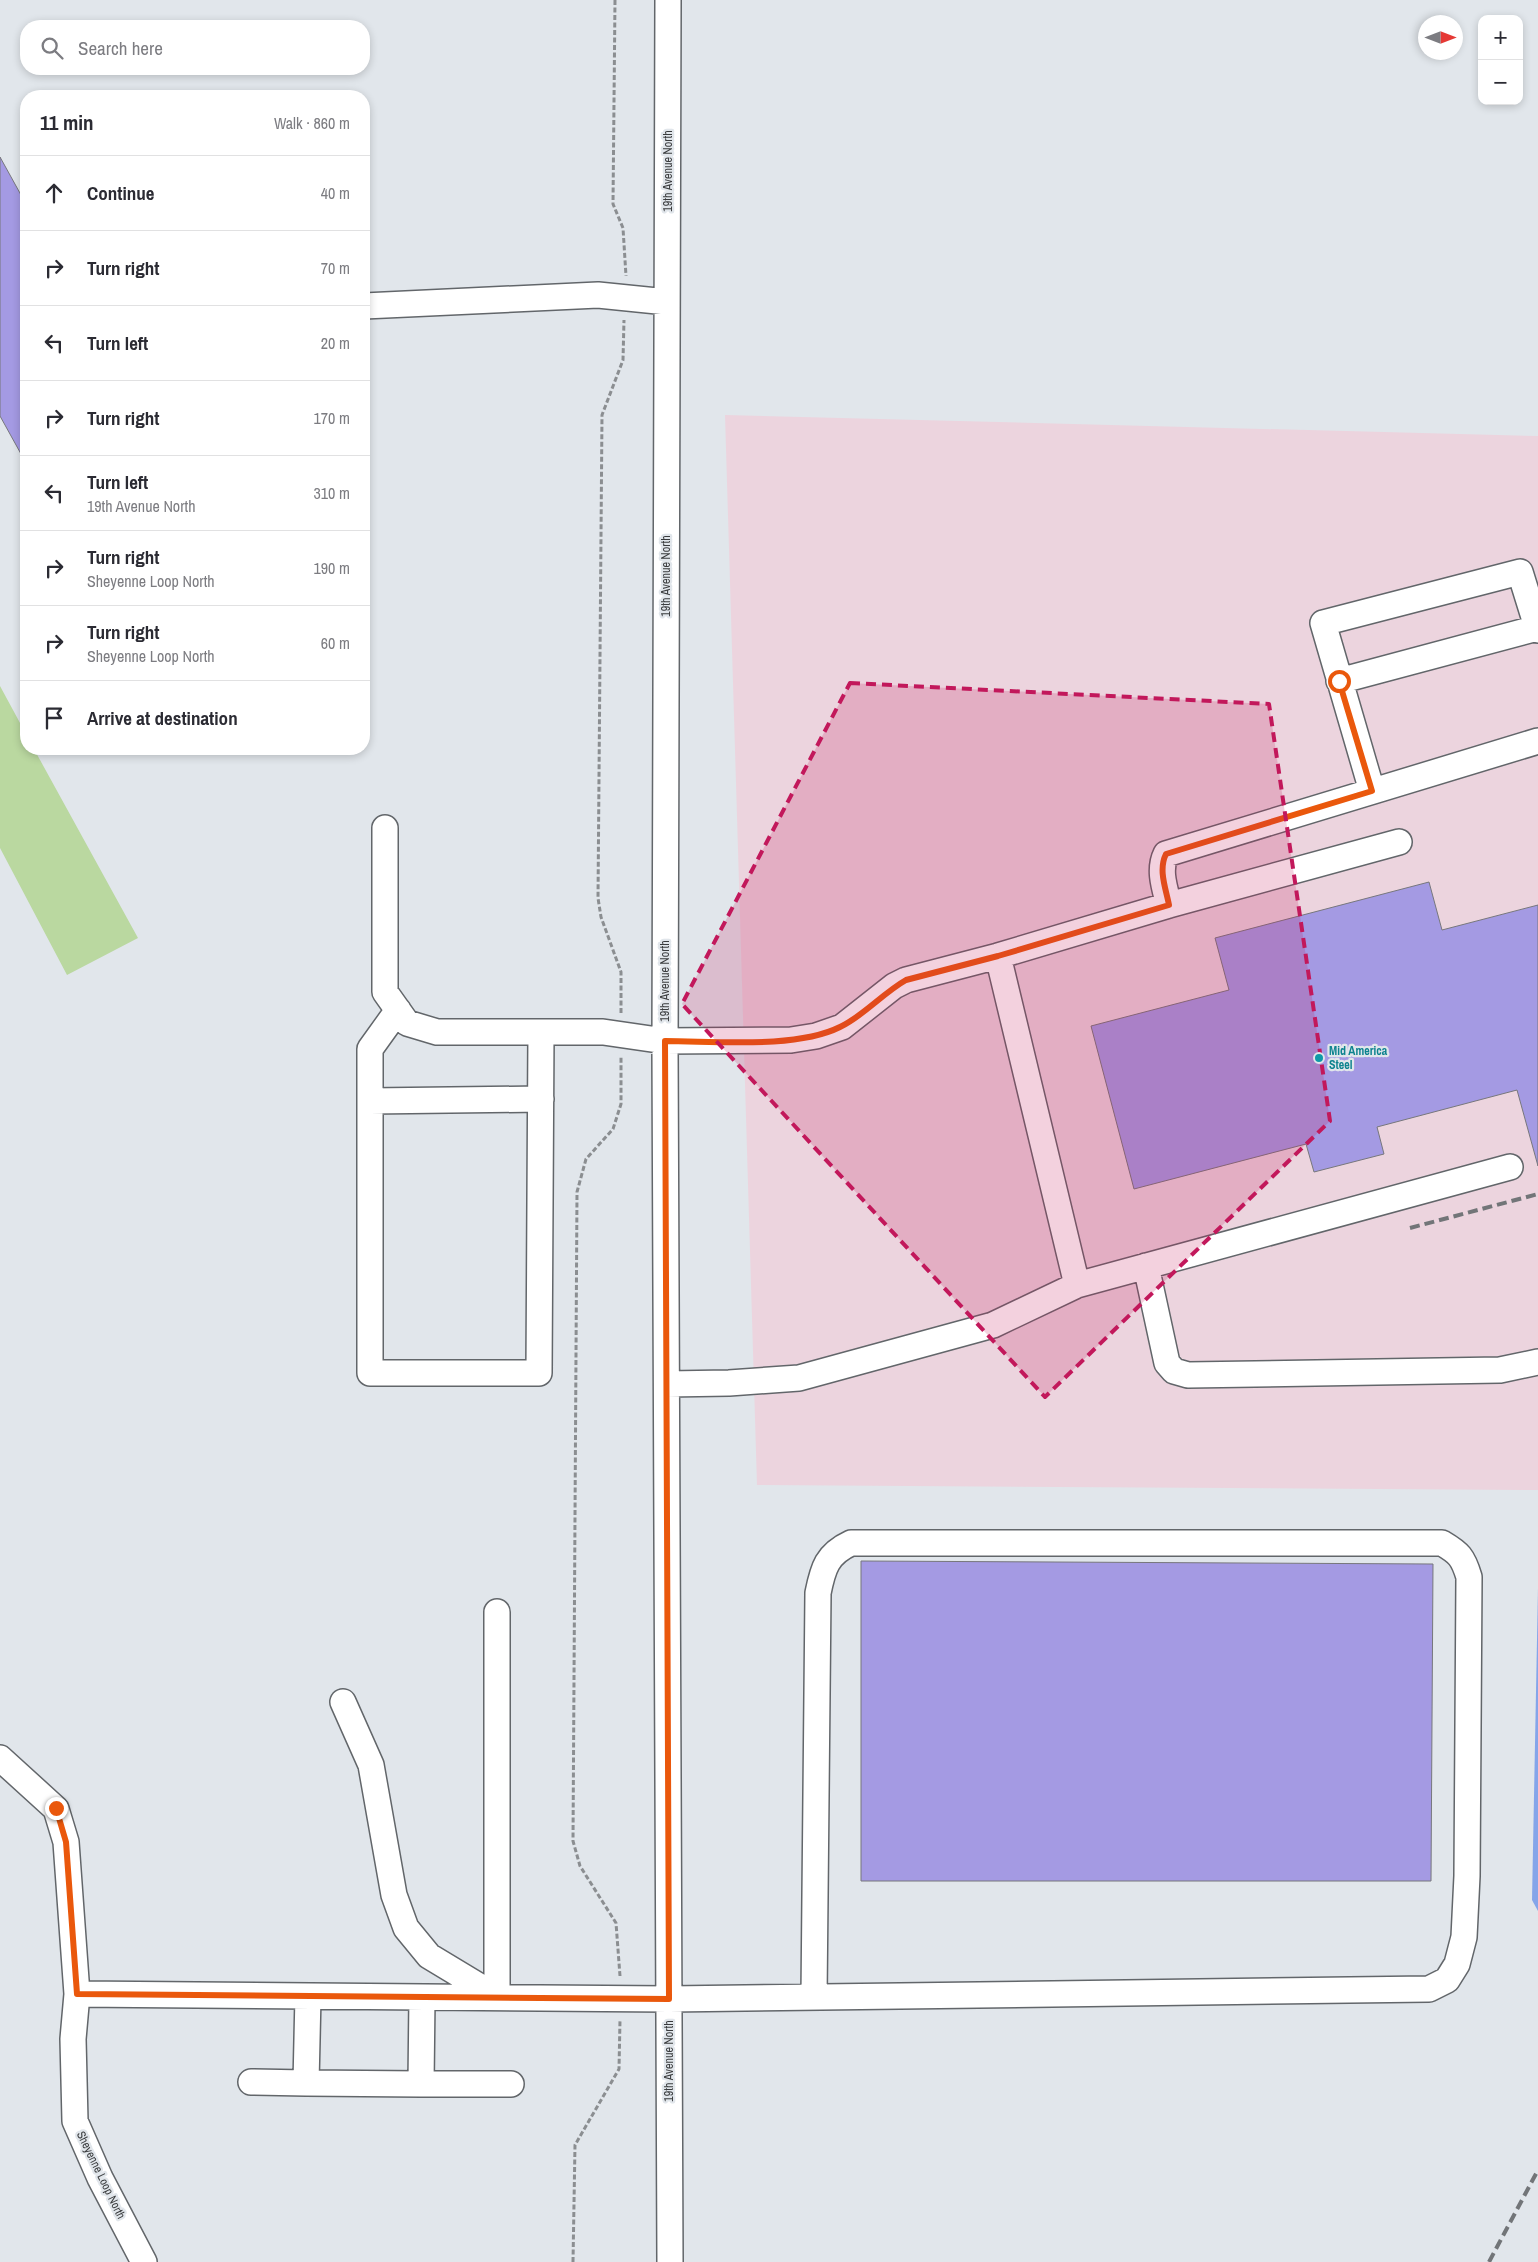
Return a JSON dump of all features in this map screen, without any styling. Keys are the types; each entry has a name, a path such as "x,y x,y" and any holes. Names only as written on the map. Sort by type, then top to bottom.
{"street":[{"name":"19th Avenue North","path":"668,0 665,1041 670,2262"},
{"path":"370,306 598,295 667,302"},
{"path":"1339,681 1538,629 1520,572 1323,623 1339,681 1372,791"},
{"path":"1169,905 1162,874 1162,862 1166,854 1538,741"},
{"path":"385,828 386,992 407,1023 436,1032 603,1032 665,1041 791,1040 816,1036 842,1027 894,986 906,980 998,956 1169,905 1399,842"},
{"path":"998,956 1077,1285"},
{"path":"398,1010 370,1050 370,1373 539,1373 541,1032"},
{"path":"370,1101 541,1099"},
{"path":"667,1384 729,1383 799,1378 993,1325 1077,1285 1510,1167"},
{"path":"1146,1266 1168,1363 1174,1371 1188,1375 1500,1370 1538,1362"},
{"path":"77,1994 669,1999 814,1997 1429,1988 1447,1980 1456,1964 1464,1937 1467,1876 1469,1577 1464,1561 1456,1552 1442,1543 851,1543 837,1550 822,1570 818,1593 814,1997"},
{"path":"497,1612 497,1997"},
{"path":"343,1702 371,1765 394,1895 406,1928 429,1956 497,1997"},
{"name":"Sheyenne Loop North","path":"0,1758 56,1808 66,1842 77,1994 74,2038 75,2121 100,2178 144,2262"},
{"path":"306,2083 308,1996"},
{"path":"421,2084 422,1997"},
{"path":"251,2082 511,2084"}],"path":[{"path":"573,2262 575,2145 619,2069 620,1965 616,1923 580,1866 573,1841 576,1192 586,1159 613,1129 621,1104 621,972 601,917 598,888 602,415 623,360 626,262 623,228 613,204 615,0"}],"highlighted area":[{"path":"850,683 1269,704 1330,1121 1045,1397 682,1004"}],"shaded area":[{"path":"725,415 1538,436 1538,1490 757,1485"}],"green space":[{"path":"0,686 20,723 20,755 37,755 138,938 67,975 0,848"}],"water":[{"path":"1538,1588 1538,1911 1532,1900"}],"building":[{"path":"0,157 20,193 20,452 0,416"},
{"name":"Mid America Steel","path":"1429,882 1442,930 1538,905 1538,1166 1517,1090 1377,1127 1384,1154 1314,1172 1306,1144 1134,1189 1091,1026 1229,990 1215,938"},
{"path":"861,1561 1433,1564 1431,1881 861,1881"}],"railway":[{"path":"1410,1228 1538,1194"},
{"path":"1489,2262 1538,2170"}],"place":[{"name":"Mid America Steel","path":"1319,1058"}],"route":[{"path":"56,1808 66,1842 77,1994 669,1999 665,1041 791,1040 816,1036 842,1027 894,986 906,980 998,956 1169,905 1162,874 1162,862 1166,854 1372,791 1339,681"}]}
